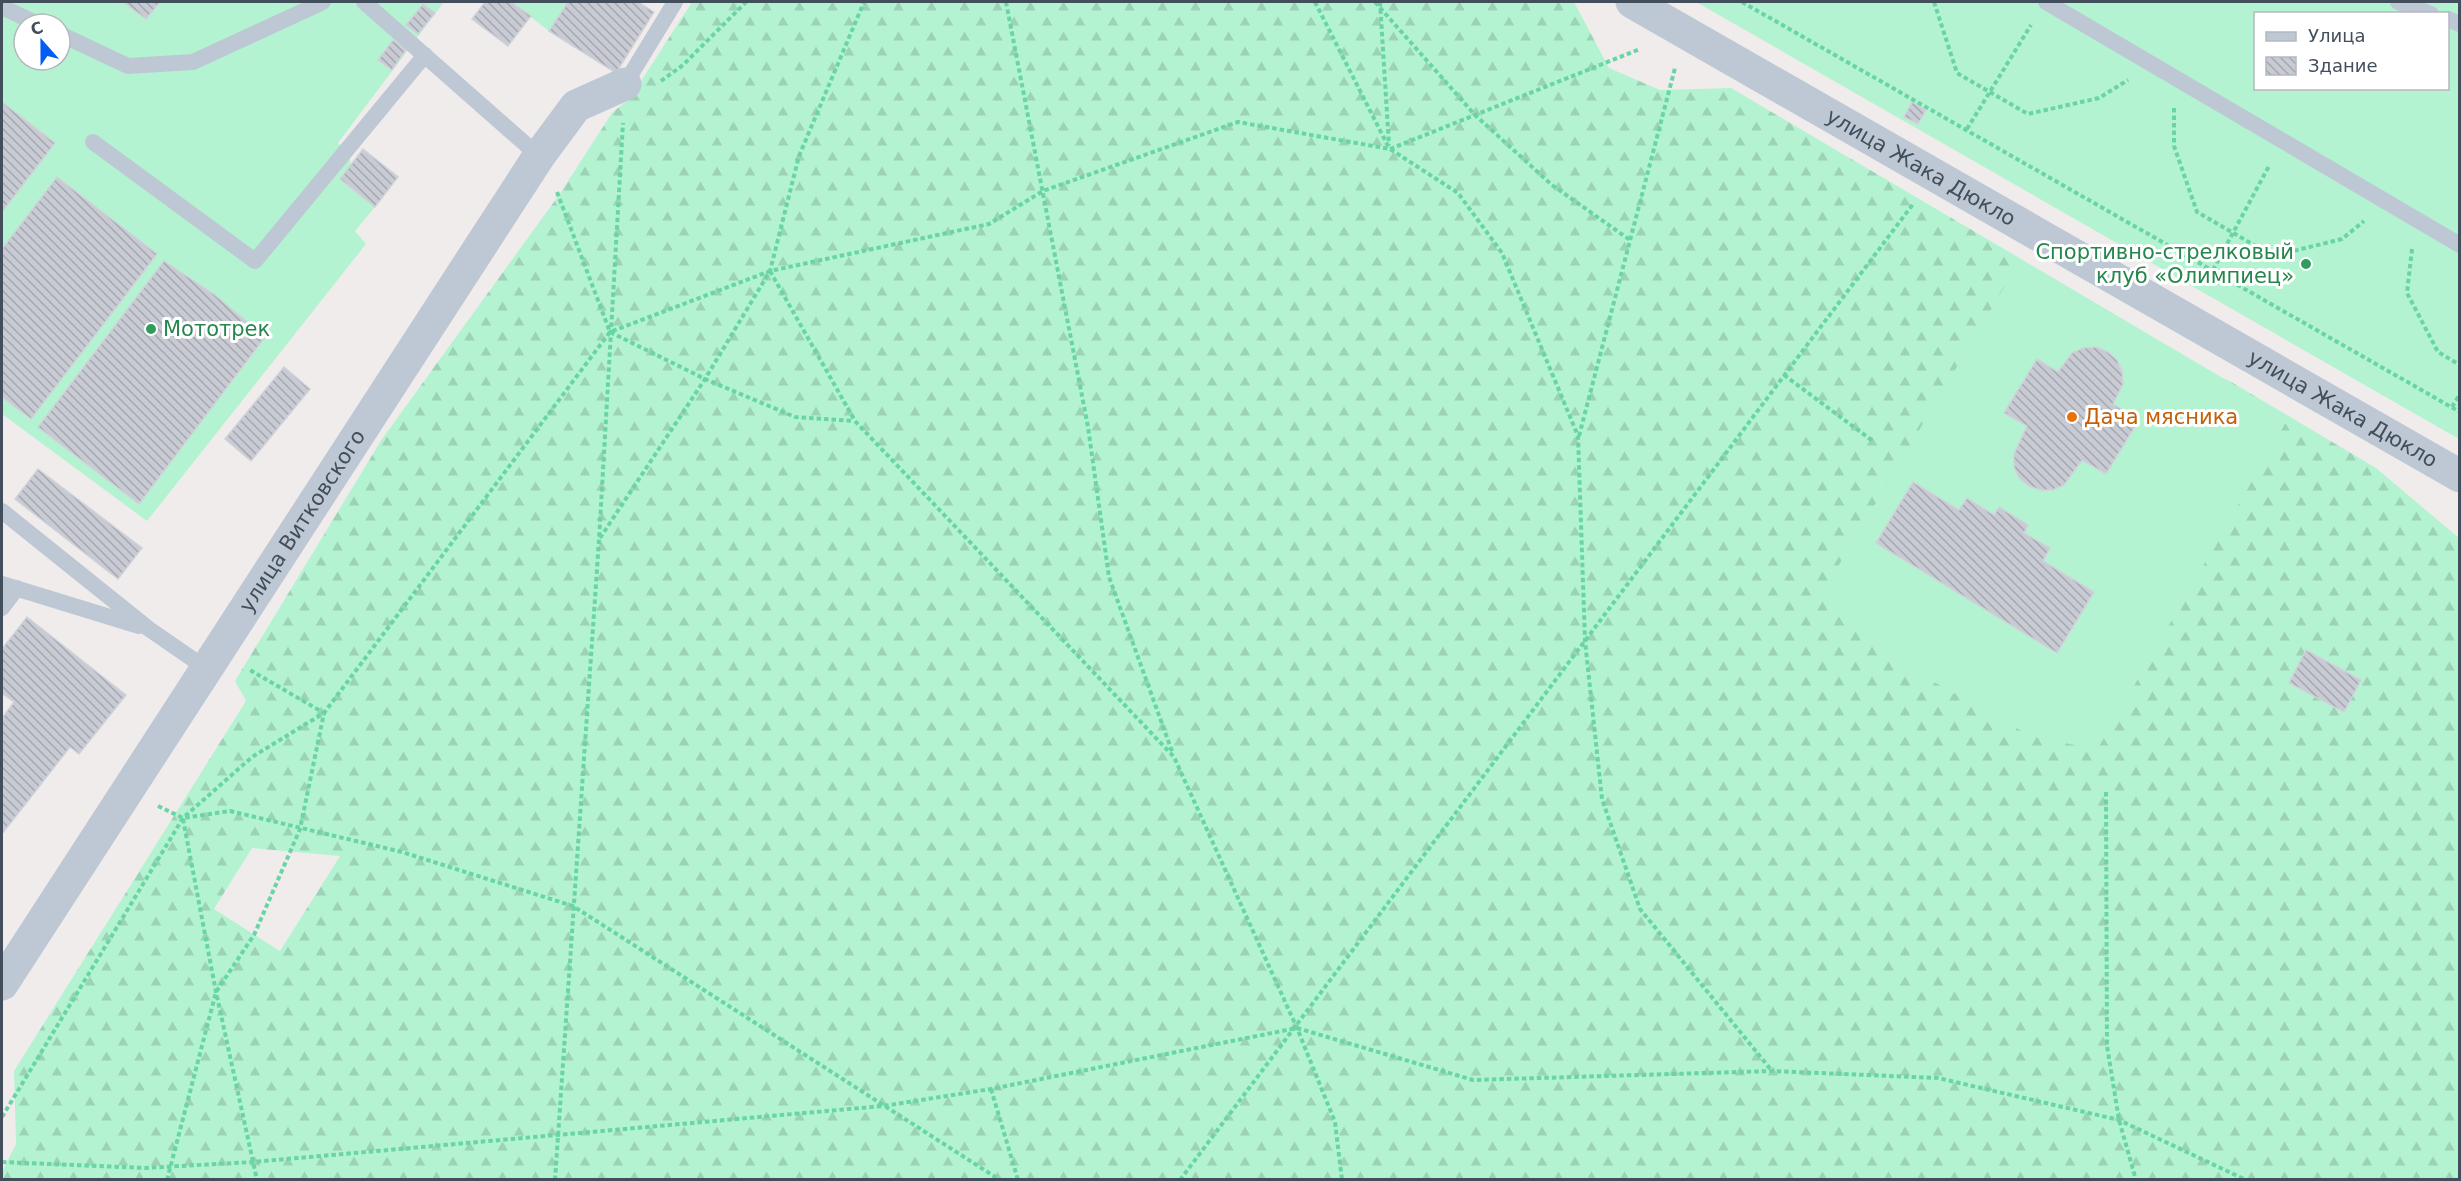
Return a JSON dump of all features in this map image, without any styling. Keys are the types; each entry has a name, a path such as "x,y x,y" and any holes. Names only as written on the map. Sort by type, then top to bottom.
{"street":[{"name":"улица Жака Дюкло","path":"1632,2 2460,476"},
{"name":"улица Витковского","path":"2,984 539,156 576,106 625,84"}],"lane":[{"path":"72,40 128,66 193,62 323,2"},
{"path":"364,2 539,156"},
{"path":"625,84 675,2"},
{"path":"2046,2 2460,245"},
{"path":"2398,2 2426,12"},
{"path":"93,142 255,261 425,55"},
{"path":"2,511 149,629 207,669"},
{"path":"2,608 9,586 149,629"}],"path":[{"path":"659,82 683,64 746,2"},
{"path":"599,540 705,379 770,271 799,156 864,2"},
{"path":"1006,2 1088,427 1109,577 1174,757 1297,1028 1335,1122 1341,1179"},
{"path":"1315,2 1390,149"},
{"path":"1375,2 1380,4 1475,115 1552,185 1630,240"},
{"path":"1742,2 2460,412"},
{"path":"1934,2 1957,73 2028,114 2099,98 2138,74"},
{"path":"1380,4 1390,149"},
{"path":"1967,129 2034,22"},
{"path":"1390,149 1684,31"},
{"path":"1684,31 1578,436 1585,641 1602,800 1640,909 1772,1071"},
{"path":"555,1179 599,540 625,84"},
{"path":"2174,104 2174,146 2197,212 2273,256 2342,239 2370,216"},
{"path":"2,1117 183,818 252,756 324,713 610,332 770,271 989,224 1042,191 1238,122 1390,149 1458,193 1502,253 1578,436"},
{"path":"622,132 628,123"},
{"path":"539,156 559,195 610,332 705,379 795,417 855,422"},
{"path":"2213,270 2269,166"},
{"path":"1180,1179 1297,1028 1933,176"},
{"path":"2412,249 2407,293 2438,352 2460,365"},
{"path":"770,271 855,422 1174,757"},
{"path":"1784,375 1874,442"},
{"path":"2452,407 2460,394"},
{"path":"207,669 245,667 324,713"},
{"path":"168,1179 216,992 254,935 300,829 324,713"},
{"path":"2106,792 2108,1046 2120,1120 2136,1179"},
{"path":"183,818 231,812 402,852 573,906 1000,1179"},
{"path":"183,818 216,992 257,1179"},
{"path":"2,1162 171,1168 558,1137 883,1106 991,1089 1297,1028 1473,1080 1772,1071 1938,1077 2120,1120 2246,1179"},
{"path":"991,1089 1018,1179"}],"green space":[{"name":"Мототрек","path":"2,2 444,2 338,143 348,152 351,165 340,179 375,207 355,231 366,244 147,521 2,414"},
{"path":"511,2 568,2 549,31"},
{"path":"692,2 1574,2 1609,68 1660,90 1731,88 2021,259 2035,338 1941,394 1853,545 2226,379 2376,468 2459,538 2459,1179 2,1180 2,1172 16,1144 14,1071 246,701 235,681 382,439 559,195 612,113 630,98","holes":["252,848 340,856 280,951 214,909"]},
{"name":"Спортивно-стрелковый клуб «Олимпиец»","path":"1696,2 2459,2 2459,439"},
{"name":"Спортивно-стрелковый клуб «Олимпиец»","path":"2021,259 2289,417 2097,750 2029,735 1909,668 1821,595"}],"building":[{"path":"123,2 160,2 146,19"},
{"path":"485,2 511,2 531,16 508,46 472,19"},
{"path":"568,2 638,2 654,12 616,73 549,31"},
{"path":"423,4 435,13 418,34 406,25"},
{"path":"393,40 406,50 392,70 378,60"},
{"path":"2,102 55,143 2,212"},
{"path":"1912,102 1926,110 1918,124 1904,117"},
{"path":"363,149 398,177 375,207 340,179"},
{"path":"57,177 157,254 31,419 2,397 2,249"},
{"path":"164,261 215,295 265,337 139,504 38,427"},
{"name":"Дача мясника","path":"2096,347 2108,352 2117,360 2122,371 2123,384 2113,404 2139,420 2106,474 2082,460 2064,485 2053,490 2040,490 2029,486 2019,478 2014,467 2014,454 2027,426 2004,413 2037,359 2058,372 2072,353 2083,348"},
{"path":"284,367 310,389 251,461 225,439"},
{"path":"38,469 142,548 118,579 15,499"},
{"path":"1913,482 1959,510 1967,498 1994,515 1999,507 2028,525 2024,533 2050,548 2043,561 2094,592 2057,653 1876,543"},
{"path":"27,617 126,695 79,754 70,747 2,834 2,718 14,702 2,693 2,649"},
{"path":"2306,650 2361,680 2344,712 2289,683"}],"place":[{"name":"Спортивно-стрелковый клуб «Олимпиец»","path":"2306,264"},
{"name":"Мототрек","path":"151,329"},
{"name":"Дача мясника","path":"2072,417"}]}
